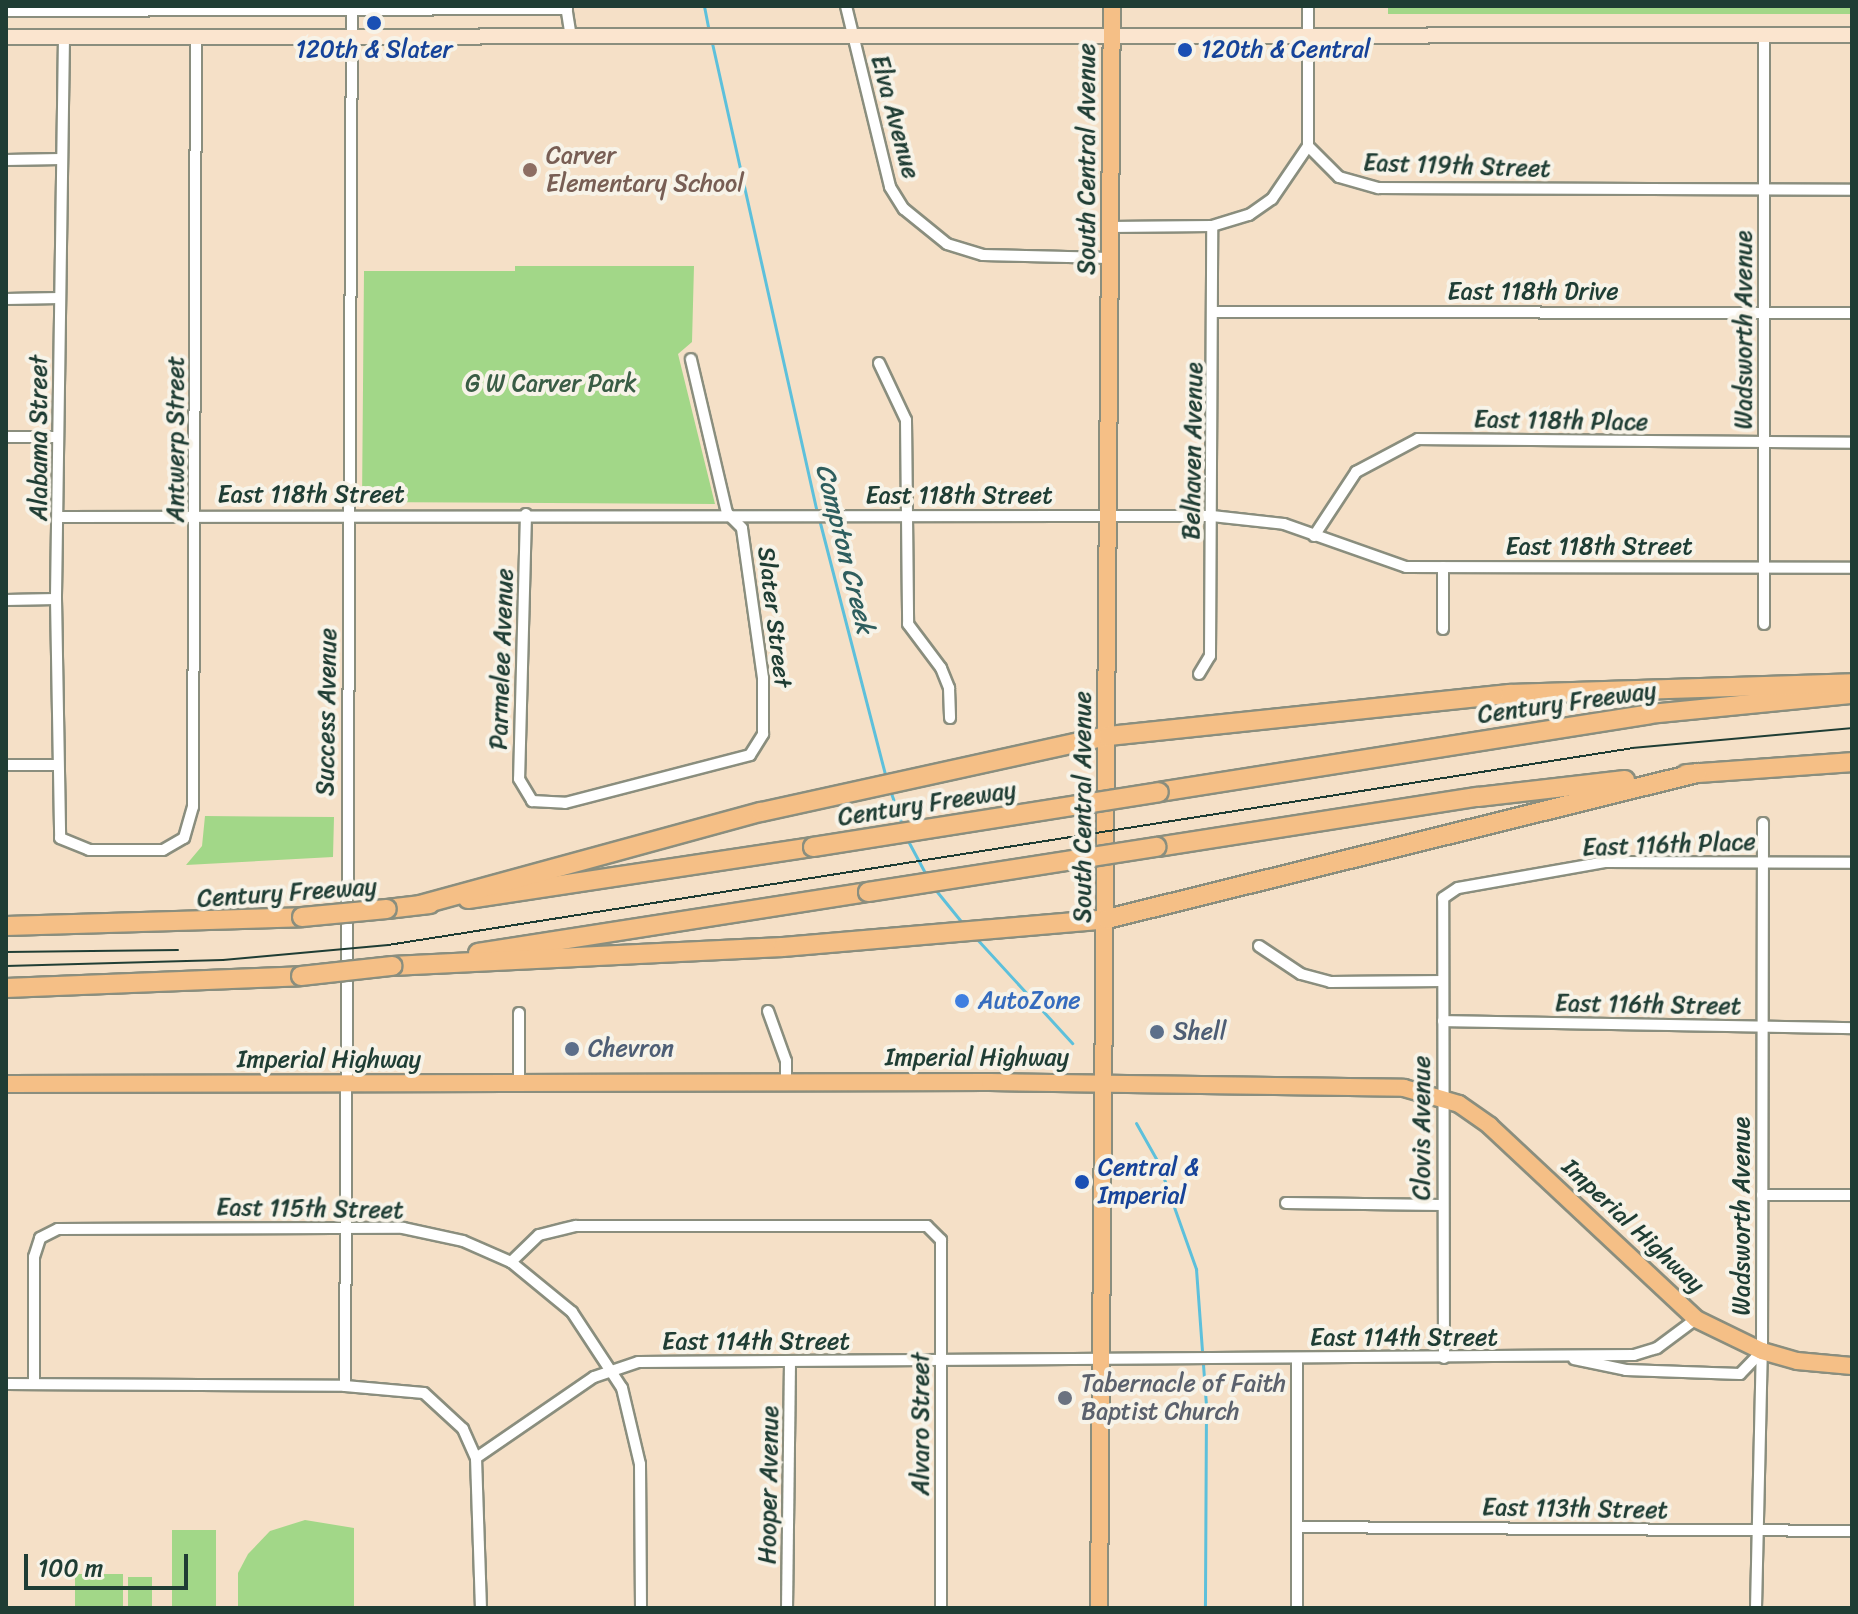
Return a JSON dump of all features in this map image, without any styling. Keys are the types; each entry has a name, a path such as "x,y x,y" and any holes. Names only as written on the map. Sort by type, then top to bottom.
{"highway":[{"path":"420,905 492,882 842,795 1108,736 1510,694 1852,683"},
{"name":"Century Freeway","path":"6,926 302,917 420,905 813,847 1650,714 1852,693"},
{"path":"6,988 301,976 392,966 1478,797 1697,773 1852,762"},
{"path":"392,966 566,960 1107,919 1697,773"}],"main road":[{"name":"South Central Avenue","path":"1099,1608 1102,1083 1107,919 1112,6"},
{"name":"Imperial Highway","path":"6,1084 786,1082 1379,1085 1442,1097 1490,1126 1696,1319 1762,1351 1797,1361 1852,1366"}],"street":[{"name":"Elva Avenue","path":"846,6 890,187 926,229 947,244 983,255 1110,258"},
{"path":"1110,227 1212,226 1249,215 1272,199 1308,146 1308,6"},
{"path":"6,11 566,8 571,37"},
{"name":"Success Avenue","path":"345,1386 343,1084 352,9"},
{"path":"6,37 1852,35"},
{"name":"Wadsworth Avenue","path":"1764,36 1764,624"},
{"name":"Alabama Street","path":"60,838 56,599 64,37"},
{"name":"Antwerp Street","path":"60,838 89,850 163,850 184,838 193,807 196,37"},
{"name":"East 119th Street","path":"1308,146 1339,177 1368,187 1852,190"},
{"path":"6,160 61,159"},
{"name":"Belhaven Avenue","path":"1199,674 1210,656 1212,226"},
{"path":"6,299 60,298"},
{"name":"East 118th Drive","path":"1214,312 1852,313"},
{"name":"Slater Street","path":"532,801 565,803 724,765 750,755 759,745 763,678 742,528 727,513 691,359"},
{"path":"879,363 906,420 908,624 941,668 949,688 950,718"},
{"path":"6,437 58,437"},
{"name":"East 118th Place","path":"1314,536 1356,472 1418,439 1852,443"},
{"name":"East 118th Street","path":"58,517 727,513 806,516 1212,516 1284,524 1406,567 1852,568"},
{"name":"Parmelee Avenue","path":"526,514 519,779 532,801"},
{"path":"1443,567 1443,629"},
{"path":"6,600 56,599"},
{"path":"6,765 58,765"},
{"name":"Wadsworth Avenue","path":"1756,1608 1762,1351 1763,823"},
{"name":"East 116th Place","path":"1443,898 1458,888 1605,862 1852,863"},
{"name":"Clovis Avenue","path":"1443,898 1444,1358"},
{"path":"1259,946 1301,974 1330,982 1443,981"},
{"path":"768,1011 786,1061 786,1082"},
{"path":"519,1013 519,1083"},
{"name":"East 116th Street","path":"1443,1021 1852,1028"},
{"path":"1762,1195 1852,1195"},
{"path":"1286,1203 1442,1205"},
{"name":"Alvaro Street","path":"511,1262 539,1235 576,1226 927,1226 941,1240 941,1608"},
{"name":"East 115th Street","path":"34,1384 34,1257 40,1238 74,1228 343,1228 433,1233 511,1262 555,1293 611,1368 637,1435 641,1608"},
{"name":"East 114th Street","path":"476,1458 611,1368 638,1362 1634,1355 1657,1348 1696,1319"},
{"name":"East 114th Street","path":"1568,1357 1626,1370 1740,1374 1762,1351"},
{"path":"1297,1359 1297,1608"},
{"name":"Hooper Avenue","path":"787,1608 790,1361"},
{"path":"6,1384 345,1386 424,1393 463,1429 476,1458 481,1608"},
{"name":"East 113th Street","path":"1297,1527 1852,1531"}],"green space":[{"path":"1388,6 1852,6 1852,14 1388,14"},
{"name":"G W Carver Park","path":"515,266 694,266 692,342 678,354 715,504 362,502 364,271 515,271"},
{"path":"205,816 334,817 333,857 186,865 202,846"},
{"path":"305,1520 354,1528 354,1608 238,1608 238,1573 248,1554 270,1531"},
{"path":"172,1530 216,1530 216,1608 172,1608"},
{"path":"75,1574 123,1574 123,1608 75,1608"},
{"path":"128,1577 152,1577 152,1608 128,1608"}],"waterway":[{"name":"Compton Creek","path":"704,6 709,32"},
{"name":"Compton Creek","path":"712,43 817,512"},
{"name":"Compton Creek","path":"819,519 886,779"},
{"name":"Compton Creek","path":"890,790 902,824"},
{"name":"Compton Creek","path":"907,839 926,874"},
{"name":"Compton Creek","path":"934,888 964,925"},
{"name":"Compton Creek","path":"975,937 1072,1043"},
{"path":"1136,1123 1158,1162 1196,1269 1206,1406 1205,1608"}],"tram line":[{"path":"6,966 223,960 388,945 1633,748 1852,728"},
{"path":"6,952 178,950"}],"place":[{"name":"120th & Slater","path":"374,23"},
{"name":"120th & Central","path":"1185,50"},
{"name":"Carver Elementary School","path":"530,170"},
{"name":"AutoZone","path":"962,1001"},
{"name":"Shell","path":"1157,1032"},
{"name":"Chevron","path":"572,1049"},
{"name":"Central & Imperial","path":"1082,1182"},
{"name":"Tabernacle of Faith Baptist Church","path":"1065,1398"}]}
